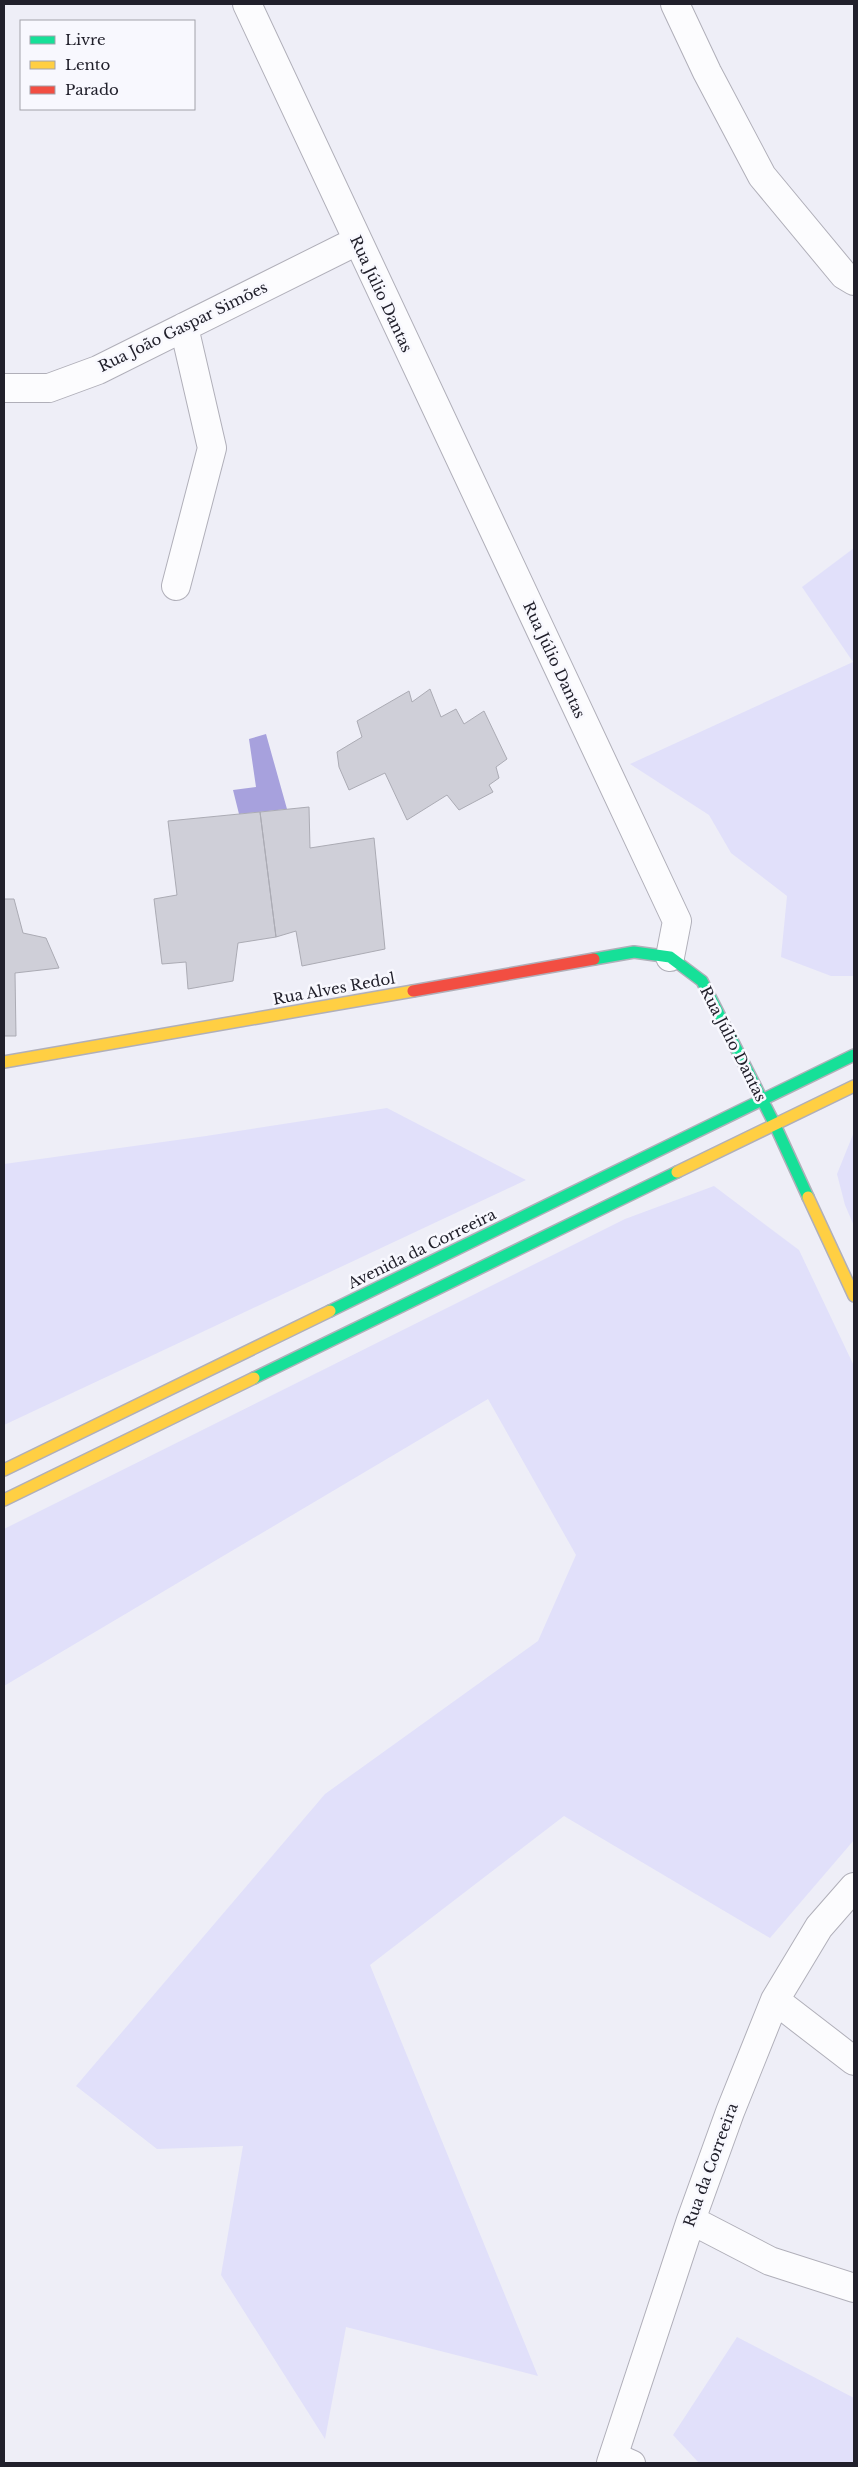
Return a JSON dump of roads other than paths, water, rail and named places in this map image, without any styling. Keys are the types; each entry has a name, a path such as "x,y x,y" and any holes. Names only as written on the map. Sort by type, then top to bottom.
{"main road":[{"name":"Rua Alves Redol","path":"4,1062 634,952 670,957"},
{"name":"Rua Júlio Dantas","path":"670,957 702,981 775,1125 854,1296"},
{"name":"Avenida da Correeira","path":"4,1470 854,1055"},
{"path":"4,1500 854,1086"}],"street":[{"path":"675,4 707,72 762,176 844,275 854,281"},
{"name":"Rua Júlio Dantas","path":"249,7 357,242 676,921 670,957"},
{"name":"Rua João Gaspar Simões","path":"4,388 49,388 98,370 357,242"},
{"path":"176,586 212,448 184,327"},
{"name":"Rua da Correeira","path":"620,2460 691,2220 730,2112 775,2000 819,1927 854,1887"},
{"path":"775,2000 854,2061"},
{"path":"691,2220 770,2261 854,2288"}]}
